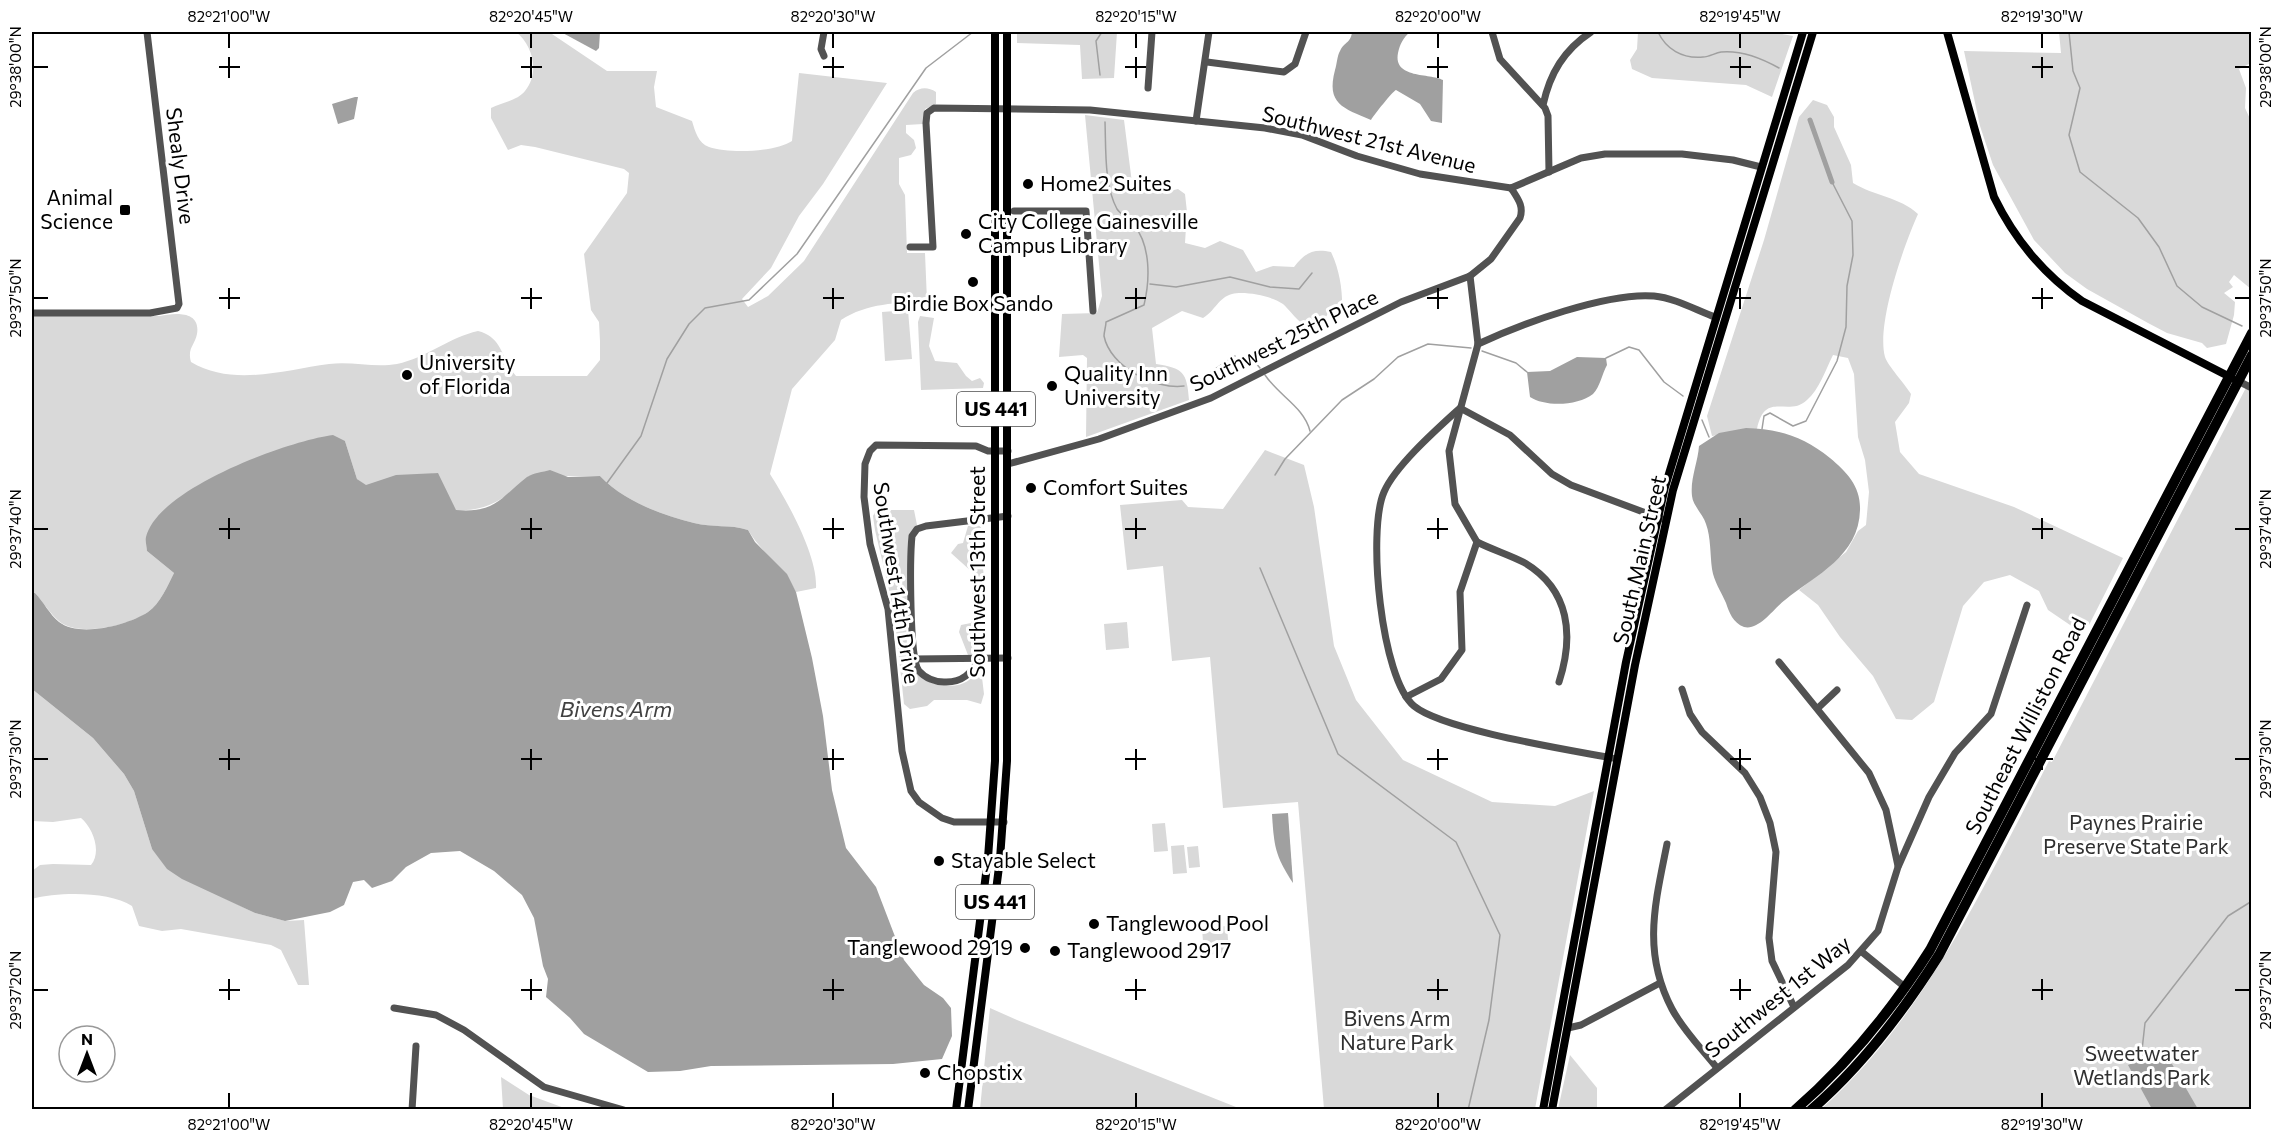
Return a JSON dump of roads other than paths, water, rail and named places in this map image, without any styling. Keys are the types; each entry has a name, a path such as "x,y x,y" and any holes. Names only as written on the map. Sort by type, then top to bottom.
{"highway":[{"name":"Southeast Williston Road","path":"1810,1110 1864,1057 1956,925 2104,627 2233,379 2252,333"},
{"name":"Southeast Williston Road","path":"2233,379 2252,355"},
{"name":"Southeast Williston Road","path":"1795,1110 1851,1056 1910,991"}],"main road":[{"name":"Southwest 13th Street","path":"956,1110 992,822 996,658 995,32"},
{"name":"Southwest 13th Street","path":"968,1110 1004,822 1008,658 1007,271 1011,211 1007,32"},
{"path":"1947,32 1994,198 2005,220 2039,265 2060,286 2082,301 2233,379"},
{"name":"South Main Street","path":"1542,1110 1563,1027 1635,665 1683,451 1724,320 1805,33"},
{"name":"South Main Street","path":"1552,1110 1563,1027 1608,757 1639,593 1674,448 1715,317 1766,169"},
{"path":"995,211 1011,211"},
{"path":"995,224 999,229 1004,267 1007,271"},
{"path":"1715,317 1724,320"},
{"path":"996,332 1008,332"}],"street":[{"name":"Shealy Drive","path":"32,313 168,312 177,308 179,304 147,32"},
{"path":"824,32 821,49 824,56"},
{"path":"1148,88 1152,32"},
{"path":"1196,121 1207,63 1209,32"},
{"path":"1207,63 1284,72 1295,64 1306,32"},
{"path":"1492,32 1500,59 1543,105 1548,116 1549,172"},
{"path":"1543,105 1558,63 1569,49 1591,32"},
{"name":"Southwest 21st Avenue","path":"910,247 933,247 927,113 934,108 1090,110 1302,135 1357,156 1420,174 1511,188"},
{"path":"1511,188 1581,158 1616,153 1682,154 1733,160 1766,169"},
{"name":"Southwest 25th Place","path":"1008,464 1099,439 1211,398 1401,302 1470,276 1491,259 1520,218 1522,211 1520,202 1511,188"},
{"path":"1011,211 1086,211 1093,310"},
{"path":"1470,276 1478,345 1475,364 1449,451 1455,504 1478,542 1523,562 1543,576 1559,596 1567,617 1569,637 1559,682"},
{"path":"1478,345 1524,324 1614,300 1636,297 1655,296 1715,317"},
{"path":"2233,379 2252,388"},
{"path":"1460,408 1510,435 1552,474 1571,485 1667,521"},
{"path":"1460,408 1390,480 1378,512 1376,540 1384,625 1392,669 1406,697 1415,707 1441,719 1483,731 1617,759"},
{"name":"Southwest 14th Drive","path":"996,451 988,451 976,446 876,445 868,454 863,482 870,544 888,609 902,751 911,791 919,802 942,818 954,822 1004,822"},
{"path":"996,451 1008,451"},
{"path":"980,658 973,670 964,678 952,682 930,679 918,670 913,659 912,541 914,532 933,525 1008,516"},
{"path":"1406,697 1441,680 1462,650 1460,592 1478,542"},
{"name":"Southwest 1st Way","path":"1665,1110 1862,952 1883,920 1898,867 1929,797 1955,753 1991,714 2027,605"},
{"path":"913,659 1008,658"},
{"path":"1779,662 1853,751 1880,795 1890,824 1898,867"},
{"path":"1682,688 1690,714 1702,732 1745,773 1760,797 1770,823 1776,852 1769,938 1772,961 1794,1006"},
{"path":"1818,708 1837,690"},
{"path":"1667,844 1652,936 1660,983 1673,1011 1716,1068"},
{"path":"1862,952 1910,991"},
{"path":"972,982 985,983"},
{"path":"1563,1027 1581,1025 1660,983"},
{"path":"394,1008 436,1015 464,1030 544,1087 624,1110"},
{"path":"412,1110 416,1047"}],"water":[{"path":"561,32 600,32 599,48 596,51"},
{"path":"1352,32 1410,32 1401,44 1398,61 1401,67 1414,74 1443,80 1442,123 1431,121 1420,104 1396,90 1371,120 1352,112 1339,103 1335,98 1333,81 1339,53"},
{"path":"358,97 354,119 338,124 332,104"},
{"path":"1577,357 1606,358 1607,365 1593,394 1579,401 1562,404 1553,404 1530,397 1527,372 1550,371"},
{"path":"1746,428 1780,432 1811,445 1842,469 1852,481 1860,502 1858,526 1844,552 1834,563 1785,600 1761,622 1750,627 1744,627 1734,620 1716,582 1712,569 1708,529 1693,500 1692,490 1699,446 1719,433"},
{"name":"Bivens Arm","path":"333,435 345,441 357,479 366,485 396,475 438,473 456,510 489,507 527,477 550,470 568,477 600,476 632,500 681,520 748,530 755,542 787,574 796,592 812,658 823,716 832,790 846,848 876,887 904,960 924,985 943,998 951,1008 952,1036 942,1059 893,1064 711,1066 680,1071 648,1072 584,1034 546,997 548,979 543,966 534,918 522,895 494,871 460,851 431,853 406,867 392,881 372,888 364,880 353,882 344,905 330,912 285,921 255,913 182,879 167,869 152,849 134,791 124,774 93,738 32,689 32,593 35,593 59,622 68,627 104,628 139,617 156,604 174,573 147,551 146,537 156,519 174,501 227,470 257,457"},
{"path":"1288,813 1293,883 1279,858 1272,814"},
{"path":"2164,1050 2198,1109 2152,1109 2128,1065"}],"waterway":[{"path":"607,483 641,436 667,359 689,324 705,308 749,300 797,254 926,68 973,32"},
{"path":"1100,75 1096,41 1102,32"},
{"path":"1658,32 1670,48 1688,56 1703,57 1721,52 1736,52 1759,58 1779,68"},
{"path":"2069,32 2073,71 2080,88 2069,135 2080,172 2138,218 2159,247 2177,286 2202,307 2242,326"},
{"path":"1810,120 1832,182"},
{"path":"1105,122 1106,167 1110,189 1117,209 1140,233 1146,253 1148,274 1144,305 1106,322 1104,336 1115,357 1136,374 1161,384 1184,386"},
{"path":"1762,429 1764,416 1770,413 1793,426 1806,421 1837,361 1846,327 1847,286 1853,255 1852,221 1832,182"},
{"path":"1150,284 1176,287 1230,277 1270,287 1299,289 1312,273"},
{"path":"1275,475 1285,459 1342,400 1374,379 1398,357 1428,344 1471,348"},
{"path":"1606,358 1629,347 1639,350 1664,382 1683,396"},
{"path":"1482,351 1516,363 1527,372"},
{"path":"1248,354 1260,368"},
{"path":"1200,379 1235,356"},
{"path":"1265,375 1297,408 1310,431"},
{"path":"1702,420 1709,437"},
{"path":"1260,568 1338,754 1456,842 1500,935 1489,1020 1468,1110"},
{"path":"2141,1059 2145,1023 2228,916 2252,901"}],"place":[{"name":"Home2 Suites","path":"1028,184"},
{"name":"Animal Science","path":"125,210"},
{"name":"City College Gainesville Campus Library","path":"966,234"},
{"name":"Birdie Box Sando","path":"973,282"},
{"name":"University of Florida","path":"407,375"},
{"name":"Quality Inn University","path":"1052,386"},
{"name":"Comfort Suites","path":"1031,488"},
{"name":"Stayable Select","path":"939,861"},
{"name":"Tanglewood Pool","path":"1094,924"},
{"name":"Tanglewood 2919","path":"1025,948"},
{"name":"Tanglewood 2917","path":"1055,951"},
{"name":"Chopstix","path":"925,1073"}],"park label":[{"name":"Paynes Prairie Preserve State Park","path":"2136,835"},
{"name":"Bivens Arm Nature Park","path":"1397,1031"},
{"name":"Sweetwater Wetlands Park","path":"2142,1066"}]}
